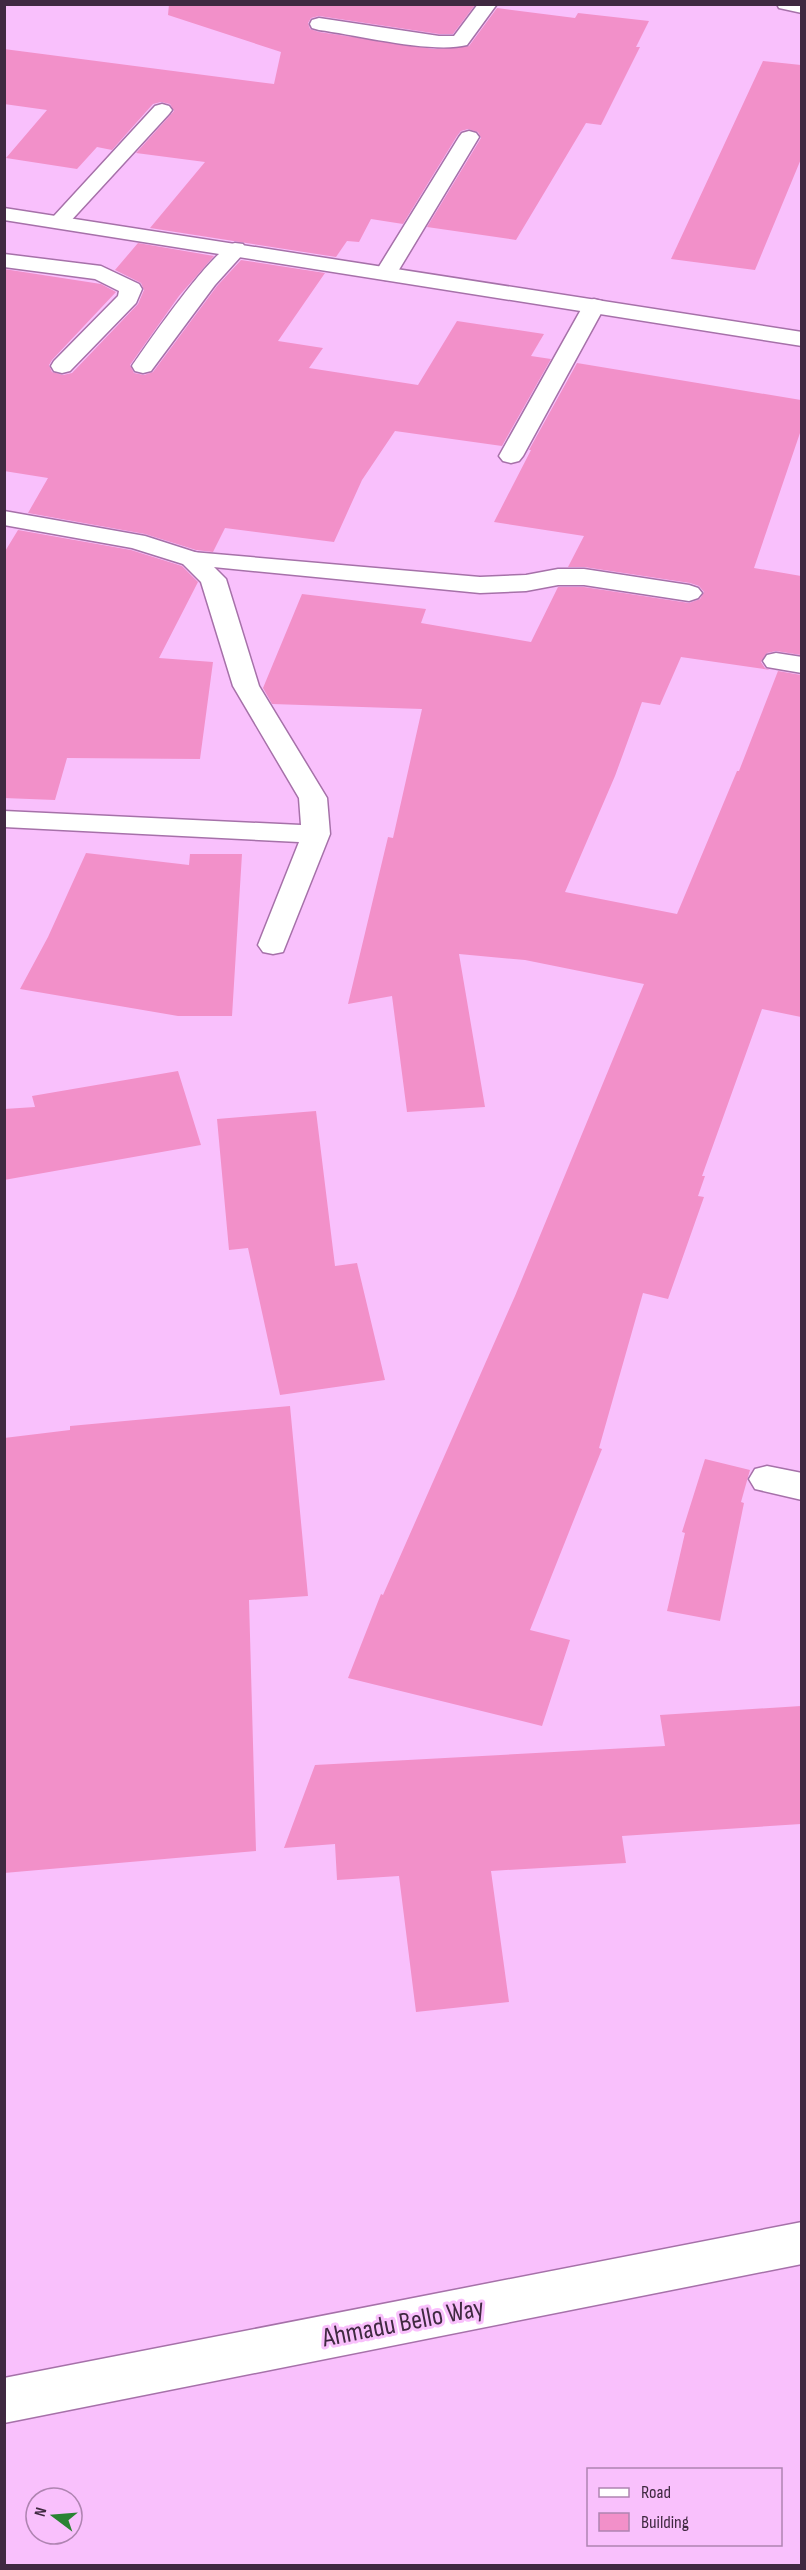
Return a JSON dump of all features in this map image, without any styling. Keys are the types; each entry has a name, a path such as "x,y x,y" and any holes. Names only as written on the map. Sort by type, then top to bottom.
{"street":[{"path":"319,24 439,42 460,41 488,4"},
{"path":"786,4 801,6"},
{"path":"61,240 162,110"},
{"path":"386,273 469,136"},
{"path":"4,213 61,240 101,273 130,288 128,298 62,366"},
{"path":"4,260 61,240 235,249 801,339"},
{"path":"143,366 207,280 235,249"},
{"path":"511,456 594,306"},
{"path":"4,518 136,541 192,558 480,585 526,583 558,577 584,577 689,593"},
{"path":"192,558 213,579 246,686 313,798 316,834 273,945"},
{"path":"776,661 801,664"},
{"path":"4,819 316,834"},
{"path":"767,1479 801,1487"},
{"name":"Ahmadu Bello Way","path":"4,2401 801,2243"}],"building":[{"path":"169,4 475,5 453,34 439,34 319,16 311,18 308,23 310,29 319,32 434,49 469,46 497,8 575,18 578,13 649,21 636,47 640,47 601,125 586,123 516,240 427,227 481,138 478,132 468,129 461,131 457,136 403,224 371,219 359,242 347,241 336,257 150,228 205,162 136,153 174,111 170,104 161,102 153,104 112,150 97,147 77,169 6,158 47,110 4,104 4,49 274,84 281,52 168,15"},
{"path":"763,61 801,65 801,159 755,270 671,259"},
{"path":"138,243 214,256 179,296 130,365 134,373 144,375 153,372 217,286 241,260 325,273 278,341 323,348 309,368 418,385 457,321 544,334 531,356 551,359 502,446 395,431 362,480 334,542 225,528 213,552 196,550 145,534 28,513 48,478 4,471 4,269 101,284 116,292 52,360 49,365 52,372 63,375 72,373 138,304 144,290 141,283 115,270"},
{"path":"577,363 801,400 801,430 754,568 801,576 801,655 776,651 767,653 761,662 765,668 770,670 681,657 660,705 642,702 615,776 565,892 677,914 737,771 739,771 778,671 801,675 801,1017 762,1009 702,1176 705,1176 698,1196 704,1197 668,1299 643,1293 599,1448 602,1449 530,1630 570,1640 542,1726 348,1678 381,1594 383,1595 515,1296 644,984 525,960 459,954 485,1107 407,1112 392,996 348,1004 388,837 393,838 422,709 272,704 263,688 302,594 426,609 421,623 531,642 558,587 584,587 689,603 700,599 704,592 699,586 690,583 584,567 568,567 584,536 494,522 531,450 529,450"},
{"path":"18,530 131,550 182,566 198,582 159,658 213,662 200,759 67,758 55,800 4,798 4,553"},
{"path":"86,853 189,865 190,854 242,854 232,1016 178,1016 20,989 48,937"},
{"path":"178,1071 201,1145 4,1180 4,1109 35,1107 32,1096"},
{"path":"316,1111 335,1266 357,1263 385,1380 280,1395 248,1248 229,1250 217,1119"},
{"path":"290,1406 308,1596 249,1600 256,1851 4,1873 4,1438 70,1430 70,1426"},
{"path":"705,1459 750,1470 741,1502 744,1503 720,1621 667,1611 685,1533 682,1532"},
{"path":"801,1706 801,1824 622,1836 626,1863 491,1871 509,2002 416,2012 399,1876 337,1880 335,1844 284,1848 315,1765 665,1746 660,1715"}]}
